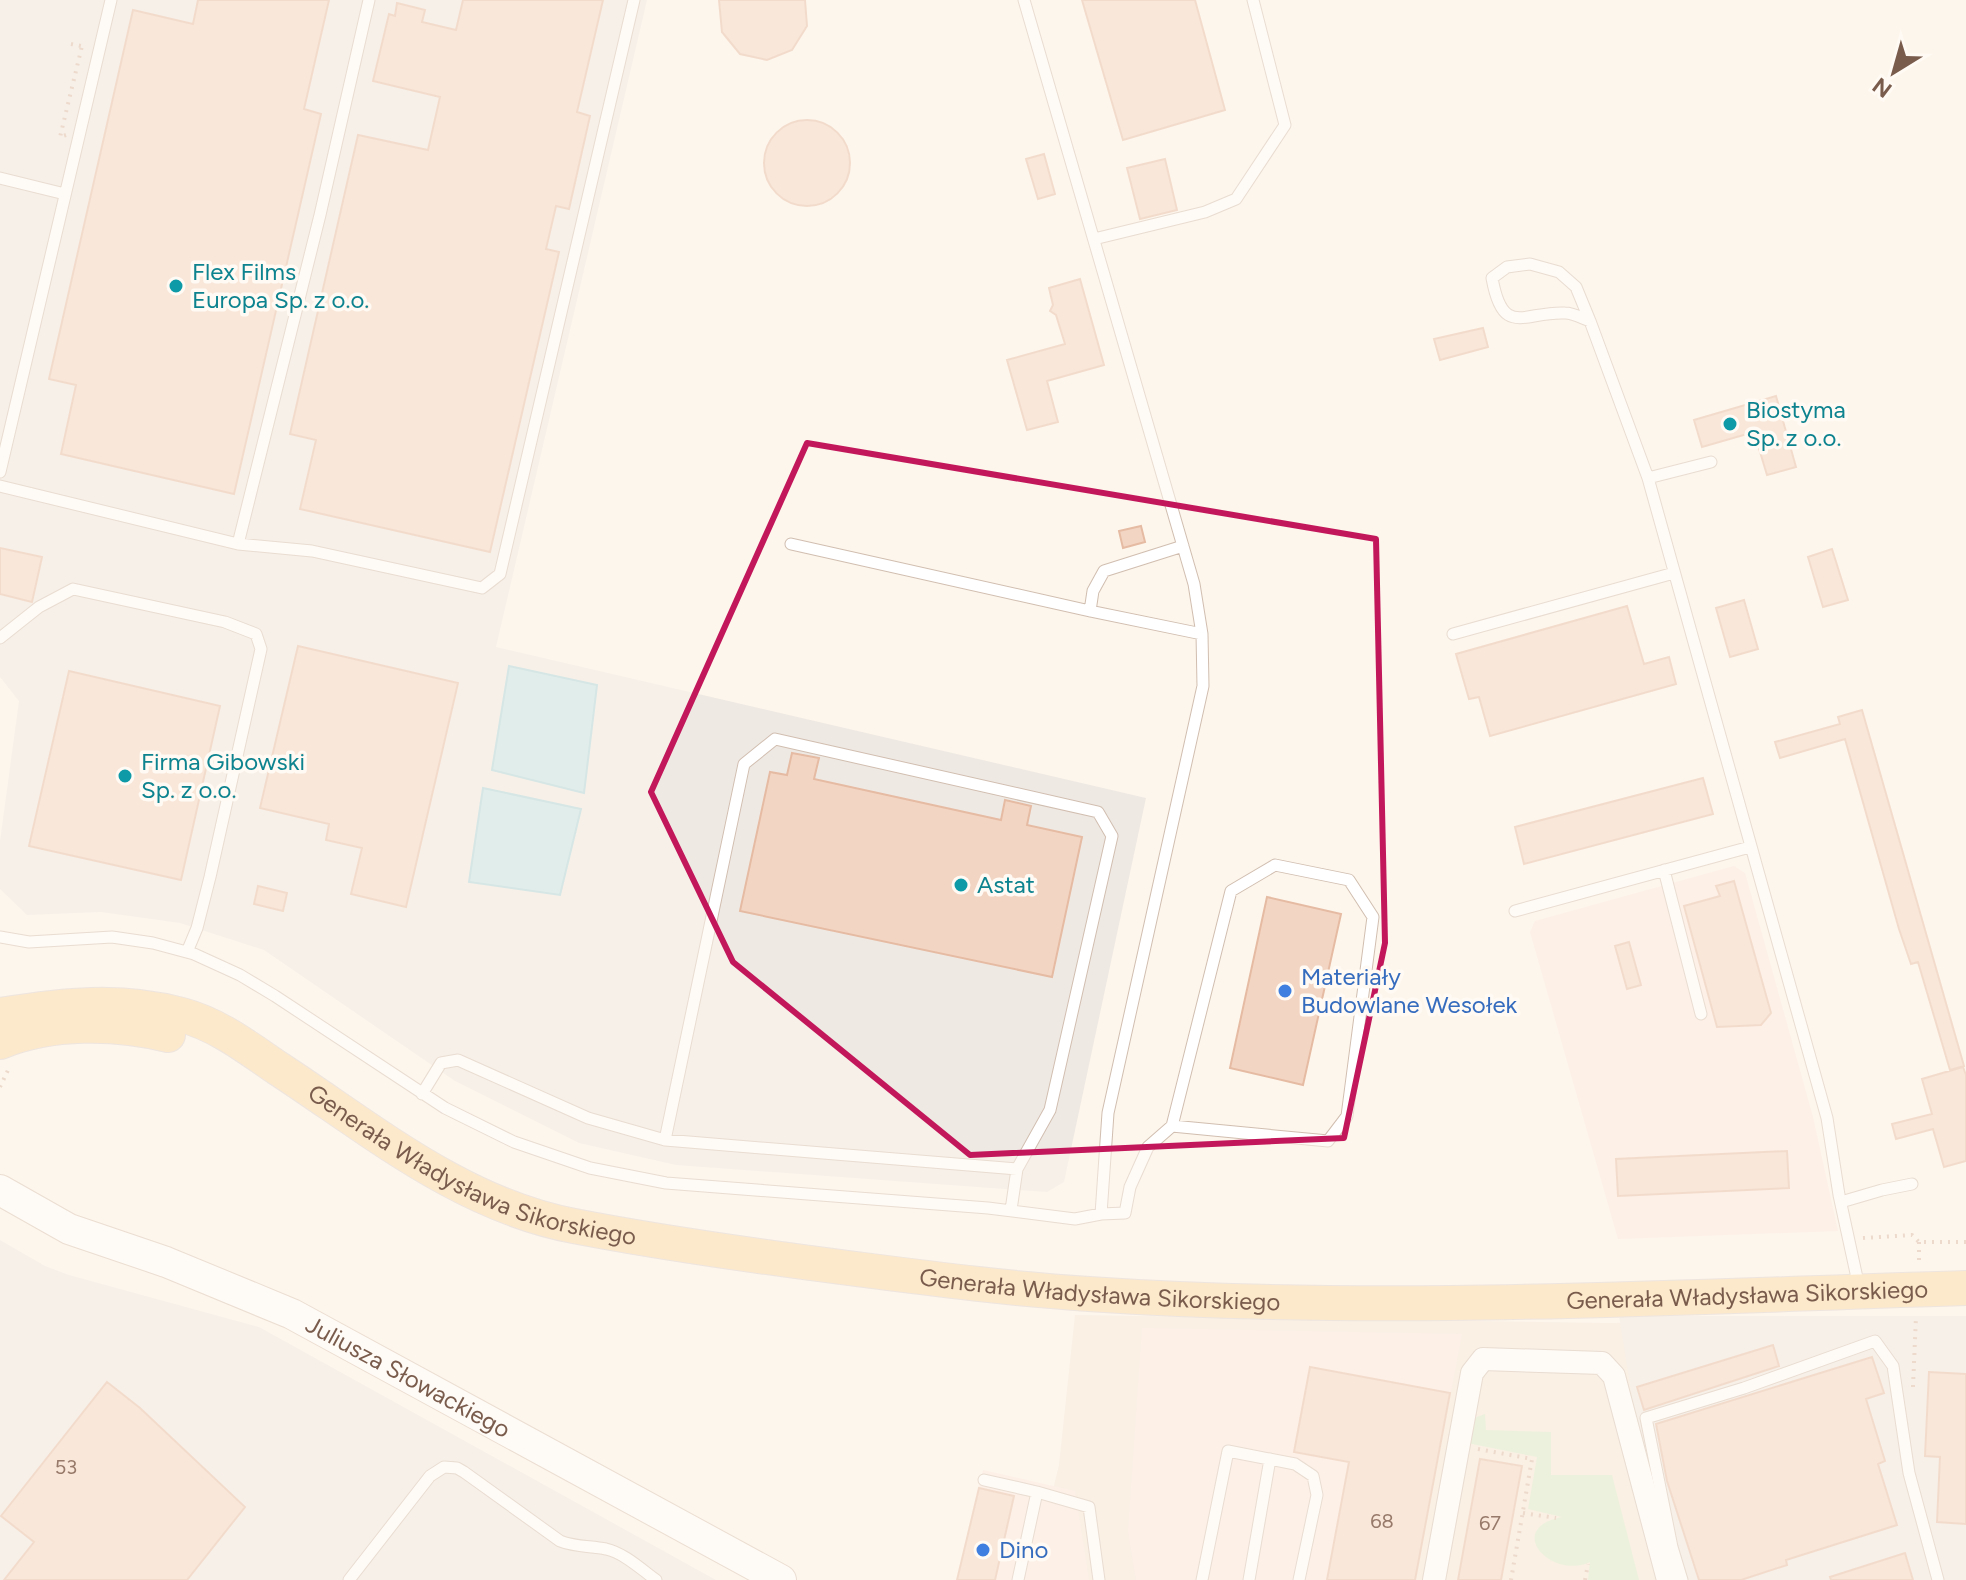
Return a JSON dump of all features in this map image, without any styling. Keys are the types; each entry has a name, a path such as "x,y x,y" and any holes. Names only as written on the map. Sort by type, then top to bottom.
{"main road":[{"name":"Generała Władysława Sikorskiego","path":"0,1015 79,1004 119,1003 157,1009 207,1023 237,1039 426,1167 522,1212 568,1225 761,1257 1082,1294 1277,1301 1534,1301 1966,1288"},
{"name":"Generała Władysława Sikorskiego","path":"6,1051 50,1029 124,1028 205,1044 280,1069"}],"street":[{"name":"Juliusza Słowackiego","path":"0,1174 11,1196 69,1229 166,1262 292,1314 781,1580"},
{"path":"1434,1580 1472,1373 1483,1359 1602,1363 1614,1376 1668,1580"}],"lane":[{"path":"0,472 111,0"},
{"path":"238,544 320,215 369,0"},
{"path":"0,486 238,544 312,551 482,588 500,574 634,0"},
{"path":"1024,0 1194,584 1202,634 1203,686 1108,1113 1101,1214"},
{"path":"1094,239 1205,212 1236,199 1285,125 1253,0"},
{"path":"0,178 65,194"},
{"path":"1590,321 1569,313 1517,319 1503,311 1492,278 1507,267 1530,264 1559,272 1576,287 1590,321 1648,478 1827,1118 1860,1292"},
{"path":"1648,478 1711,462"},
{"path":"791,544 1202,634"},
{"path":"1090,611 1093,591 1104,571 1183,546"},
{"path":"1453,634 1674,573"},
{"path":"0,638 39,607 73,589 225,622 256,634 261,649 210,877 197,928 187,952"},
{"path":"665,1140 744,764 775,739 1098,812 1112,836 1050,1110 1017,1169 1011,1210"},
{"path":"1515,911 1750,847"},
{"path":"0,937 29,942 112,937 187,952 240,975 422,1094 474,1124 552,1157 626,1176 710,1187 1011,1210 1075,1219 1125,1213 1130,1187 1148,1147 1172,1126 1231,891 1275,865 1349,880 1373,917 1347,1116 1328,1141 1172,1126"},
{"path":"1664,870 1701,1014"},
{"path":"422,1094 441,1063 458,1060 588,1118 665,1140 1017,1169"},
{"path":"1841,1202 1912,1184"},
{"path":"1682,1580 1672,1547 1646,1418 1744,1388 1875,1341 1893,1366 1909,1473 1938,1580"},
{"path":"1202,1580 1228,1451 1295,1464 1313,1476 1317,1495 1299,1580"},
{"path":"1249,1580 1270,1459"},
{"path":"349,1580 430,1476 444,1467 464,1472 560,1541 572,1546 608,1549 656,1580"},
{"path":"984,1480 1089,1507 1099,1580"},
{"path":"1018,1580 1037,1492"}],"path":[{"path":"0,1087 6,1051"},
{"path":"1851,1240 1912,1235 1919,1242 1966,1242"},
{"path":"1913,1391 1917,1289"},
{"path":"1458,1446 1532,1459 1511,1580"},
{"path":"1523,1513 1556,1518"},
{"path":"1585,1580 1588,1564"}],"highlighted area":[{"path":"807,443 1376,539 1385,943 1344,1138 970,1155 733,962 651,792"}],"shaded area":[{"path":"0,0 647,0 496,647 1146,798 1064,1182 1047,1192 676,1165 579,1143 455,1081 264,950 180,923 101,912 27,915 0,889 0,841 19,701 0,677"},
{"path":"1734,866 1745,873 1813,1117 1838,1231 1618,1239 1530,932 1535,921"},
{"path":"0,1240 45,1266 69,1275 259,1327 716,1580 0,1580"},
{"path":"1075,1315 1608,1323 1966,1320 1966,1580 1031,1580 1059,1465"},
{"path":"1619,1316 1966,1316 1966,1580 1672,1580 1644,1470"},
{"path":"1142,1328 1462,1334 1415,1580 1136,1580 1128,1532"},
{"path":"983,1470 1075,1491 1089,1580 957,1580"}],"green space":[{"path":"1485,1414 1486,1430 1551,1432 1551,1475 1612,1475 1639,1580 1588,1580 1590,1562 1575,1566 1561,1564 1540,1551 1535,1541 1536,1532 1545,1523 1562,1517 1528,1509 1537,1457 1467,1443 1474,1418"}],"water":[{"path":"509,666 597,685 584,793 492,770"},
{"path":"483,788 581,809 560,895 469,882"}],"building":[{"name":"Flex Films Europa Sp. z o.o.","path":"198,0 329,0 304,109 321,114 234,494 61,454 76,385 49,379 133,10 193,24"},
{"path":"463,0 603,0 577,112 590,116 569,209 556,206 546,249 559,252 490,552 300,509 316,440 290,434 358,135 428,150 440,97 373,81 389,14 395,16 397,3 425,10 422,22 456,30"},
{"path":"719,0 805,0 807,26 792,50 767,60 740,54 722,32"},
{"path":"1082,0 1195,0 1225,110 1123,140"},
{"path":"799,120 815,120 838,132 847,146 850,163 847,180 838,194 815,206 799,206 783,199 771,187 764,171 764,155 771,139 783,127"},
{"path":"1044,154 1055,194 1038,199 1026,159"},
{"path":"1165,159 1177,210 1140,219 1127,168"},
{"path":"1080,279 1104,365 1047,381 1058,422 1027,430 1007,360 1065,344 1056,315 1050,311 1053,305 1049,288"},
{"path":"1483,328 1488,347 1440,360 1434,339"},
{"path":"1776,396 1796,467 1767,475 1754,432 1702,447 1694,420"},
{"path":"1141,526 1145,542 1123,548 1119,531"},
{"path":"0,548 42,557 32,602 0,594"},
{"path":"1832,549 1848,600 1823,607 1808,557"},
{"path":"1744,600 1758,649 1730,657 1716,608"},
{"path":"1627,606 1644,664 1669,657 1676,684 1490,736 1479,697 1469,699 1456,654"},
{"path":"298,646 458,683 406,907 351,894 362,848 326,840 329,824 260,808"},
{"name":"Firma Gibowski Sp. z o.o.","path":"69,671 220,706 181,880 29,846"},
{"path":"1862,710 1964,1066 1950,1070 1918,962 1911,964 1899,929 1845,739 1780,758 1775,742 1840,724 1838,717"},
{"path":"792,753 819,758 814,779 1001,820 1005,800 1031,806 1027,825 1082,837 1052,977 740,911 770,772 787,775"},
{"path":"1703,778 1713,814 1524,864 1515,827"},
{"path":"1734,881 1771,1013 1761,1025 1717,1027 1684,906 1720,896 1716,886"},
{"path":"258,886 287,893 283,911 254,904"},
{"name":"Materiały Budowlane Wesołek","path":"1267,897 1341,914 1303,1085 1230,1068"},
{"path":"1629,942 1641,985 1627,989 1615,946"},
{"path":"1963,1067 1966,1075 1966,1161 1944,1167 1933,1129 1896,1139 1892,1124 1932,1114 1922,1079"},
{"path":"1787,1151 1789,1188 1618,1196 1616,1159"},
{"path":"1773,1345 1779,1366 1644,1410 1637,1387"},
{"path":"1872,1357 1884,1393 1866,1399 1885,1461 1878,1464 1897,1525 1786,1560 1787,1565 1741,1580 1699,1580 1667,1481 1656,1424"},
{"path":"1310,1367 1450,1393 1415,1580 1327,1580 1349,1462 1294,1452"},
{"path":"1929,1372 1966,1374 1966,1524 1937,1522 1940,1457 1925,1456"},
{"path":"107,1382 140,1408 245,1507 187,1580 4,1580 34,1542 1,1516"},
{"path":"1480,1459 1522,1466 1501,1580 1458,1580"},
{"name":"Dino","path":"979,1488 1014,1496 995,1580 957,1580"},
{"path":"1905,1553 1913,1580 1831,1580 1830,1577"}],"place":[{"name":"Flex Films Europa Sp. z o.o.","path":"176,286"},
{"name":"Biostyma Sp. z o.o.","path":"1730,424"},
{"name":"Firma Gibowski Sp. z o.o.","path":"125,776"},
{"name":"Astat","path":"961,885"},
{"name":"Materiały Budowlane Wesołek","path":"1285,991"},
{"name":"Dino","path":"983,1550"}]}
